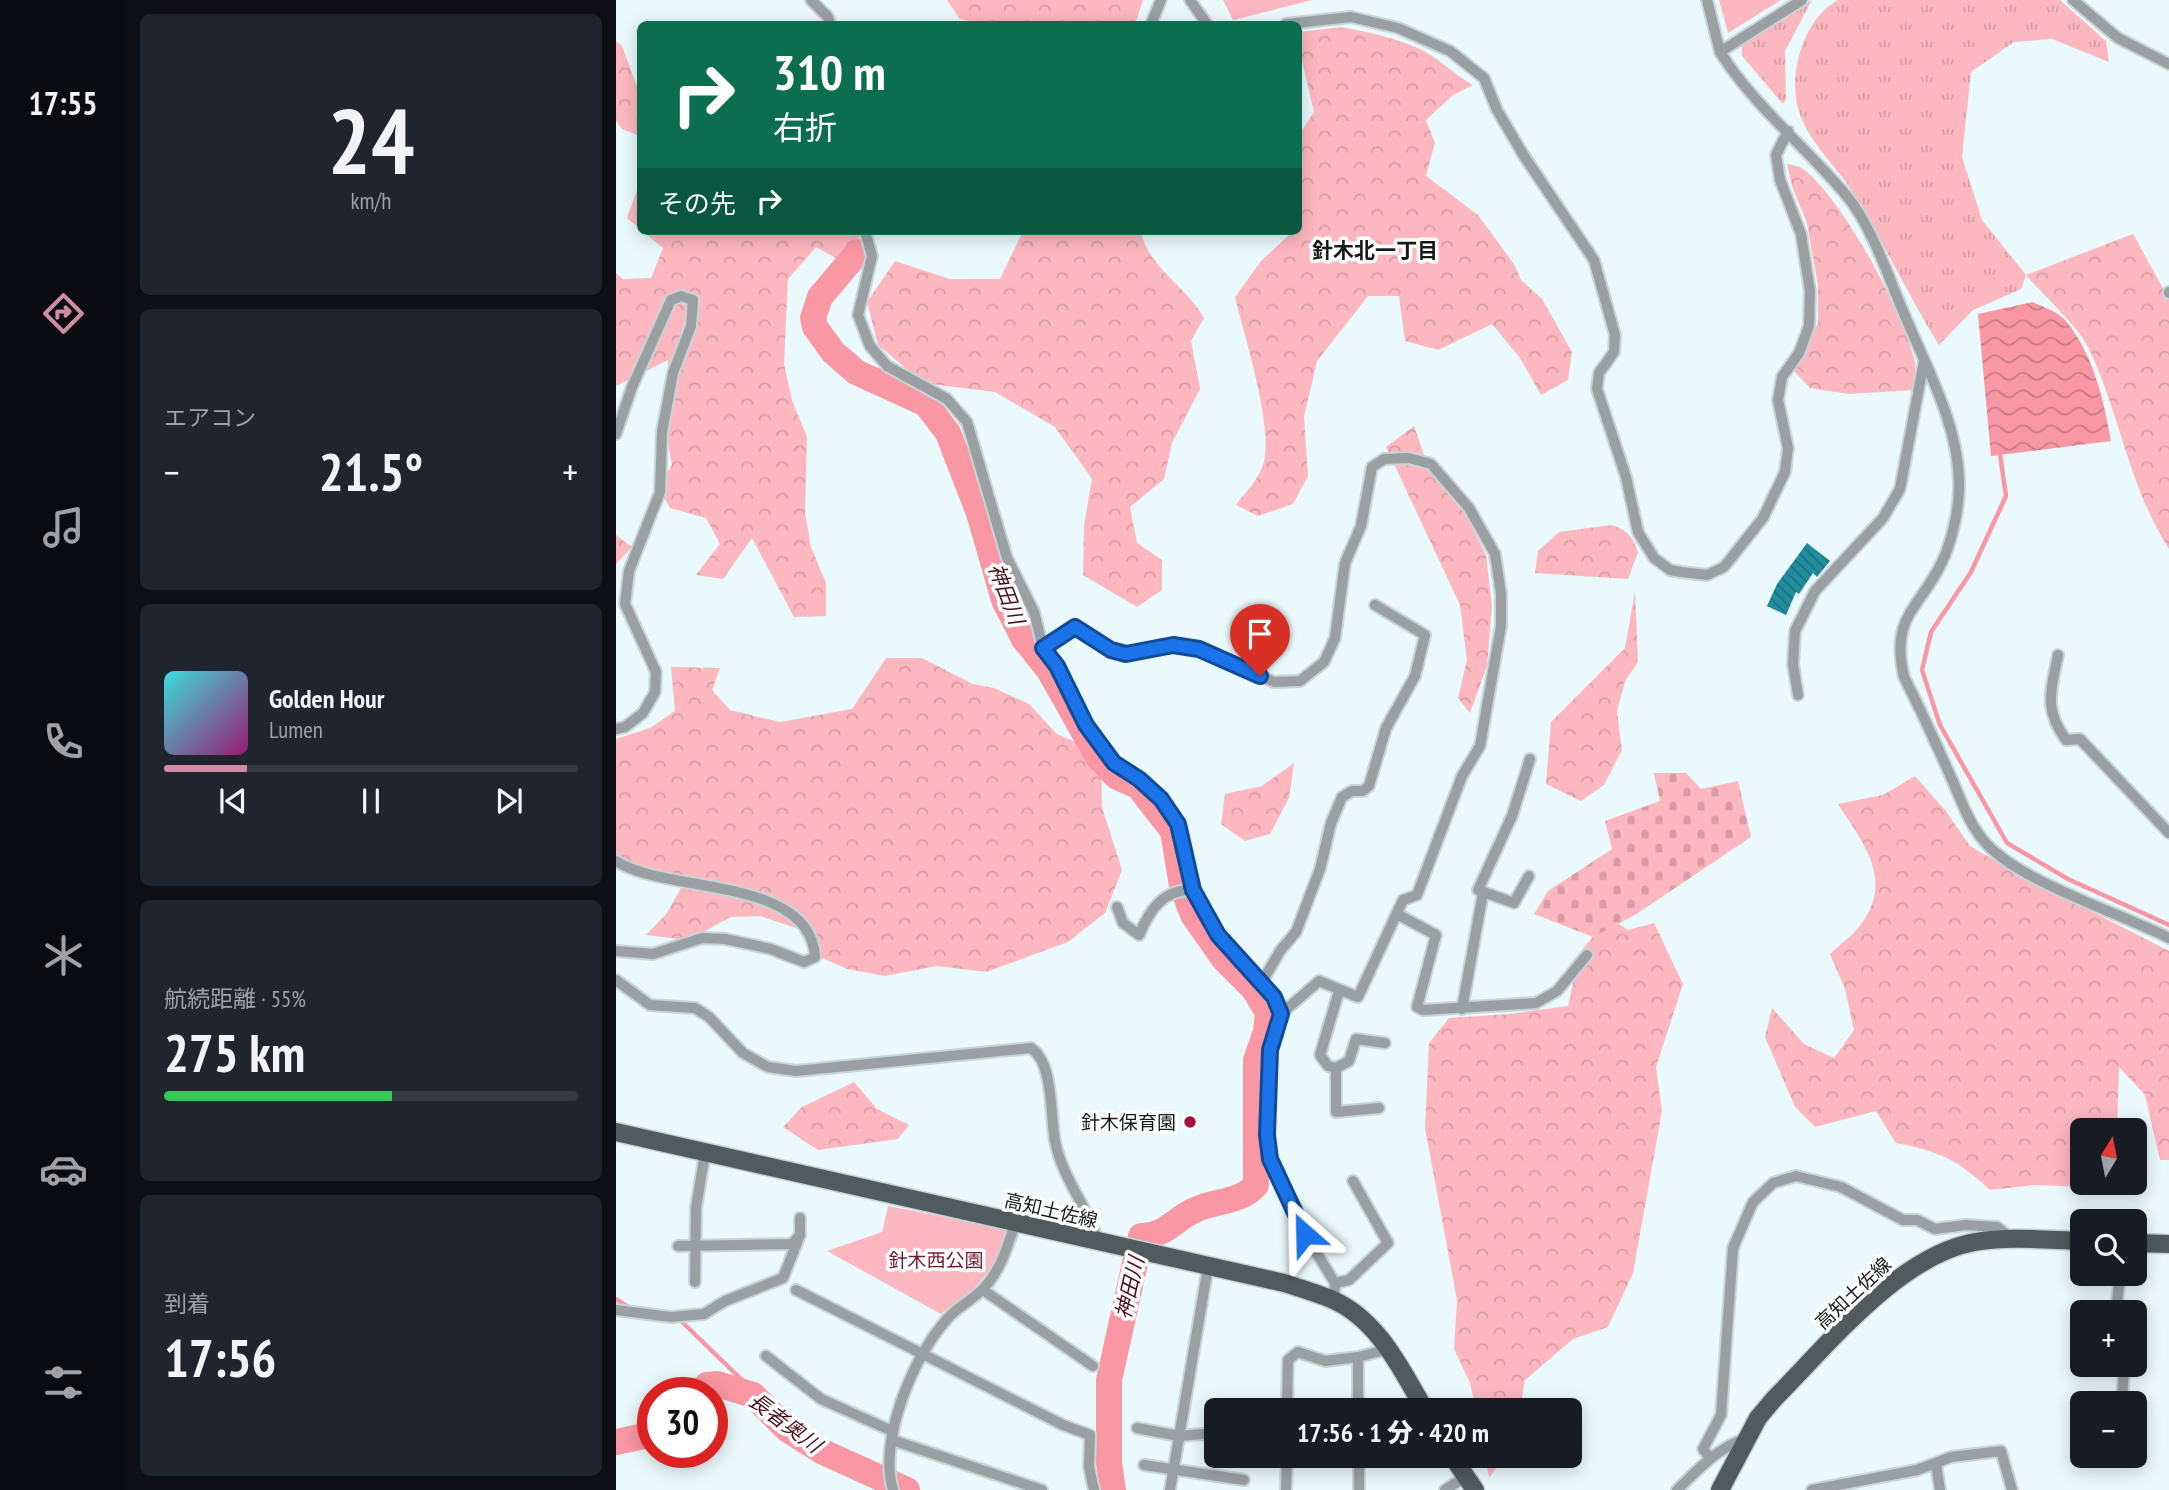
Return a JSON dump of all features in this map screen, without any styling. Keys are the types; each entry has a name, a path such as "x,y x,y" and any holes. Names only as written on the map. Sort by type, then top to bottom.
{"main road":[{"name":"高知土佐線","path":"616,1132 1015,1224 1284,1283 1334,1291 1389,1349 1418,1398"},
{"name":"高知土佐線","path":"1720,1490 1758,1418 1894,1281 1944,1250 1974,1242 2012,1239 2070,1241"},
{"path":"2147,1243 2169,1244"},
{"path":"1460,1468 1470,1484"}],"street":[{"path":"811,0 829,21"},
{"path":"1152,21 1161,0"},
{"path":"1189,0 1205,21"},
{"path":"1707,0 1720,52 1738,81 1788,131 1847,197 1879,253 1946,415 1955,451 1959,489 1954,524 1942,562 1901,628 1899,652 1904,677 1969,818 1984,842 2007,860 2052,886 2169,938"},
{"path":"1720,52 1802,0"},
{"path":"2073,0 2118,38 2169,64"},
{"path":"1302,22 1351,17 1398,29 1450,51 1484,78 1497,110 1524,156 1594,260 1615,335 1614,352 1600,373 1597,389 1626,477 1638,532 1654,558 1670,570 1707,575 1724,568 1763,518 1785,472 1788,448 1778,400 1782,377 1798,353 1809,327 1810,291 1801,234 1780,180 1776,155 1788,131"},
{"path":"867,235 872,256 858,315 870,346 887,366 947,399 967,422 1007,558 1034,612 1043,648 1057,666 1086,725 1114,763 1139,779 1161,799 1178,824 1193,890 1218,935 1262,982 1281,1014"},
{"path":"616,434 632,387 671,300 681,296 693,300 691,326 674,373 662,432 660,492 629,571 625,604 656,672 655,692 643,713 625,727 616,729"},
{"path":"1798,695 1793,664 1795,631 1815,591 1884,518 1900,489 1924,361"},
{"path":"1043,648 1075,627 1111,650 1126,654 1173,645 1199,649 1275,682 1300,681 1324,662 1335,638 1345,563 1361,526 1372,467 1384,459 1409,458 1431,464 1469,508 1494,554 1501,594 1501,626 1480,746 1462,776 1417,895 1404,900 1358,997 1318,981 1281,1014 1270,1050 1267,1078 1270,1159 1334,1291 1388,1243 1353,1181"},
{"path":"1262,982 1280,951 1296,933 1320,869 1331,823 1342,797 1352,791 1363,792 1369,786 1386,728 1415,676 1425,635 1374,605"},
{"path":"2058,655 2049,703 2054,723 2066,740 2080,739 2169,833"},
{"path":"1529,876 1514,904 1478,890 1483,873 1512,816 1530,759"},
{"path":"616,861 634,871 737,892 776,905 798,920 814,939 815,957 804,962 771,949 702,938 653,954 616,951"},
{"path":"1117,907 1123,923 1139,935 1150,909 1163,899 1193,890"},
{"path":"1461,1009 1483,893"},
{"path":"1397,914 1436,935 1417,1006 1423,1010 1536,1003 1557,991 1587,956"},
{"path":"616,980 650,1005 695,1008 709,1017 743,1053 778,1068 796,1071 1031,1048 1038,1053 1045,1072 1061,1163 1092,1220 1098,1242"},
{"path":"1339,990 1320,1055 1328,1066 1336,1068 1349,1060 1356,1039 1385,1043"},
{"path":"1336,1068 1336,1112 1379,1108"},
{"path":"695,1282 696,1208 705,1153"},
{"path":"1710,1458 1703,1449 1721,1415 1733,1248 1753,1202 1773,1183 1796,1177 1807,1179 1841,1187 1903,1220 1917,1220 1934,1229 1966,1225 1997,1227 2012,1239"},
{"path":"616,1310 675,1316 704,1314 725,1301 783,1278 800,1235 800,1218"},
{"path":"892,1485 892,1435 901,1399 948,1317 983,1290 1003,1262 1015,1224"},
{"path":"678,1246 792,1244 800,1235"},
{"path":"1170,1490 1208,1266"},
{"path":"796,1290 1063,1425 1090,1435 1090,1467 1094,1490"},
{"path":"983,1290 1093,1366"},
{"path":"1287,1398 1288,1360 1298,1352 1325,1361 1358,1357 1389,1349"},
{"path":"766,1356 821,1399 892,1435 1042,1490"},
{"path":"1358,1357 1358,1398"},
{"path":"1137,1428 1179,1436 1204,1434"},
{"path":"1677,1490 1710,1458 1733,1442 1747,1438"},
{"path":"1812,1490 1871,1481 1936,1464 1951,1457 2001,1451 2012,1490"},
{"path":"1936,1464 1940,1490"},
{"path":"1144,1465 1244,1480"},
{"path":"1286,1490 1287,1468"},
{"path":"1359,1468 1359,1490"},
{"path":"1445,1490 1470,1484"}],"green space":[{"path":"947,0 1143,0 1136,21 960,19"},
{"path":"1223,0 1312,0 1233,20"},
{"path":"1719,0 1781,0 1728,33"},
{"path":"1812,0 1785,51 1786,99 1783,104 1742,56 1742,43"},
{"path":"1838,0 2060,0 2106,41 2109,62 2052,39 2014,42 1971,72 1962,157 1982,220 2026,275 2021,289 1973,310 1939,345 1856,197 1808,132 1798,108 1795,79 1802,48 1816,20 1826,8"},
{"path":"1341,27 1382,36 1428,53 1473,85 1453,95 1426,120 1435,143 1426,176 1478,215 1514,264 1521,280 1542,299 1572,352 1568,380 1541,395 1520,358 1492,324 1438,350 1405,341 1399,296 1368,296 1317,361 1304,417 1308,476 1293,504 1258,516 1236,505 1258,476 1266,449 1262,407 1235,297 1261,261 1288,235 1302,235 1302,130 1314,112 1302,61 1302,32"},
{"path":"616,41 622,46 637,86 637,135 622,129 616,121"},
{"path":"1787,164 1802,168 1818,183 1870,258 1909,342 1915,363 1913,390 1849,394 1810,388 1794,371 1818,323 1818,286 1807,223 1792,186"},
{"path":"637,190 637,226 627,218"},
{"path":"2133,234 2169,299 2169,549 2155,525 2134,476 2109,399 2089,349 2069,321 2026,275"},
{"path":"647,235 860,235 847,264 816,247 788,279 784,364 792,400 807,437 805,513 811,547 826,583 826,616 794,617 752,538 723,579 696,575 720,544 706,518 670,508 658,487 672,465 667,438 668,360 616,386 616,273 623,279 651,278 663,248"},
{"path":"1021,235 1142,235 1151,255 1204,318 1191,341 1200,389 1172,443 1164,479 1130,507 1137,543 1162,560 1162,590 1137,607 1083,575 1084,525 1092,479 1055,427 995,392 923,383 878,345 867,302 895,261 950,279 1000,279"},
{"path":"1414,426 1427,464 1464,511 1486,555 1492,606 1487,666 1470,713 1458,698 1467,660 1460,605 1386,447"},
{"path":"1611,525 1629,534 1638,552 1628,579 1535,573 1538,551 1559,532"},
{"path":"616,535 632,547 616,564"},
{"path":"1635,591 1638,662 1625,681 1617,711 1622,750 1604,785 1581,801 1546,784 1551,722 1625,648"},
{"path":"886,658 922,658 973,684 994,688 1029,704 1057,734 1073,741 1101,764 1102,807 1122,870 1105,913 1068,942 986,972 937,966 885,976 847,969 820,957 799,929 760,916 731,917 688,940 646,935 667,913 687,877 646,878 616,863 616,739 650,728 675,711 671,667 720,668 712,690 730,710 780,722 852,709"},
{"path":"1294,763 1289,798 1270,834 1245,841 1221,824 1225,794 1262,786"},
{"path":"1654,773 1686,773 1701,789 1738,781 1751,837 1635,915 1593,937 1534,914 1548,891 1612,849 1605,821 1660,801"},
{"path":"1915,776 1945,810 1970,846 2020,875 2169,951 2169,1160 2160,1160 2145,1095 2119,1067 2117,1118 2070,1118 2070,1186 2034,1185 1990,1190 1968,1171 1947,1158 1896,1143 1876,1111 1815,1127 1795,1107 1765,1037 1772,1008 1804,1044 1834,1058 1854,1030 1845,989 1830,954 1862,923 1871,907 1875,876 1865,846 1838,804 1883,795"},
{"path":"1609,918 1628,930 1654,923 1683,984 1656,1067 1662,1111 1633,1273 1608,1327 1573,1339 1525,1380 1522,1398 1473,1398 1470,1383 1454,1349 1457,1300 1425,1128 1429,1043 1449,1018 1510,1014 1568,1006 1580,952"},
{"path":"854,1082 877,1109 909,1125 898,1139 818,1150 783,1127 802,1107"},
{"name":"針木西公園","path":"888,1206 1007,1229 998,1261 974,1288 941,1314 827,1251 882,1232"},
{"path":"1487,1468 1497,1468 1489,1478"}],"water":[{"path":"2033,302 2063,318 2083,348 2101,394 2111,441 1991,456 1978,314"}],"building":[{"path":"1807,543 1830,561 1817,577 1813,573 1799,594 1796,592 1786,615 1767,606 1777,584"}],"waterway":[{"name":"神田川","path":"858,252 820,297 813,318 815,327 833,352 856,372 926,404 948,433 979,513 1004,600 1024,639 1049,670 1098,757 1117,777 1138,786 1173,831 1182,886 1193,915 1224,959 1254,989 1268,1013 1266,1032 1256,1060 1256,1185 1243,1195 1195,1210 1163,1230 1141,1236 1109,1380 1109,1463 1113,1490"},
{"path":"2000,454 2006,496 1971,572 1931,632 1922,670 1940,725 2007,843 2068,879 2169,925"},
{"path":"616,1299 630,1308"},
{"path":"678,1318 741,1379 753,1395"},
{"name":"長者奥川","path":"728,1387 753,1395 788,1430 823,1452 907,1490"},
{"name":"長者奥川","path":"616,1442 637,1437"}],"place":[{"name":"針木保育園","path":"1190,1122"}],"district":[{"name":"針木北一丁目","path":"1375,251"}],"route":[{"path":"1260,676 1199,649 1173,645 1126,654 1111,650 1075,627 1043,648 1057,666 1086,725 1114,763 1139,779 1161,799 1178,824 1193,890 1218,935 1274,997 1281,1014 1270,1050 1267,1078 1267,1135 1270,1159 1305,1234"}]}
